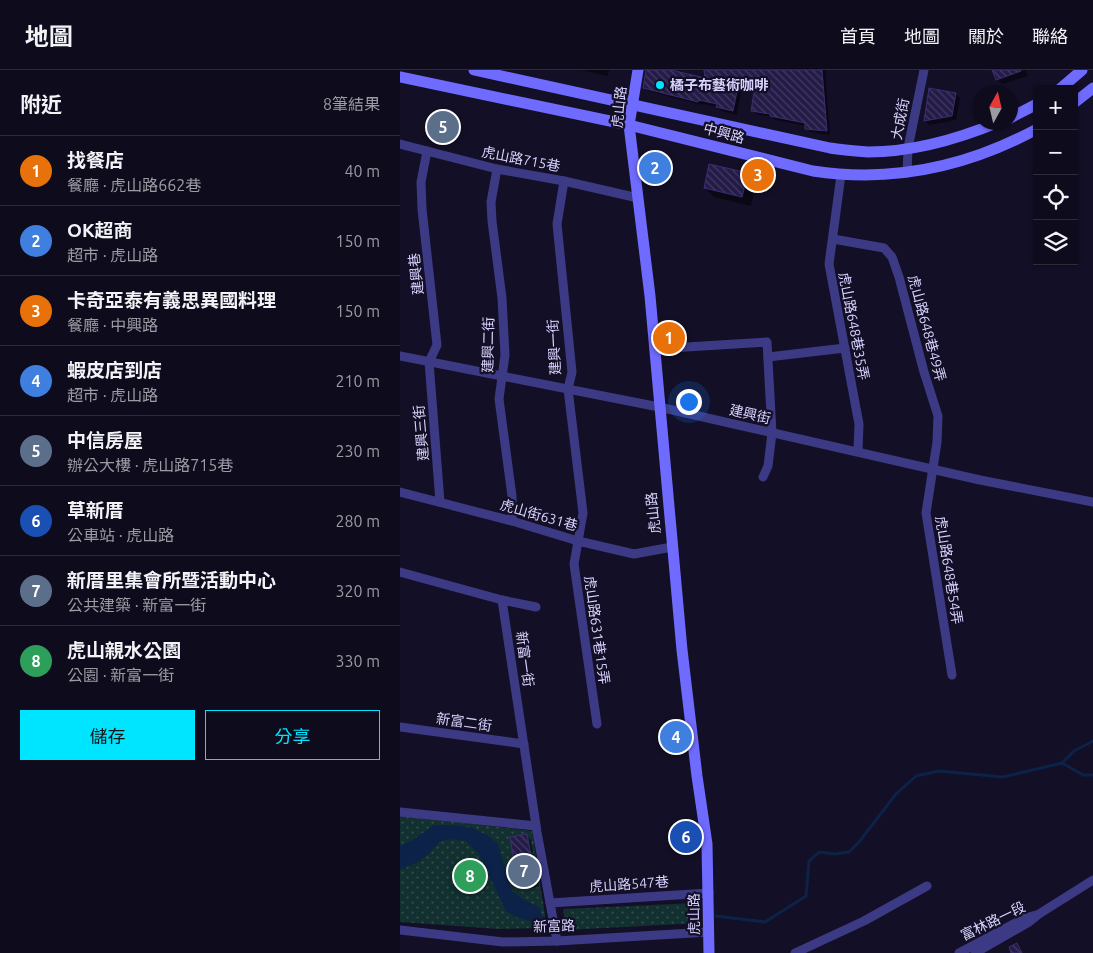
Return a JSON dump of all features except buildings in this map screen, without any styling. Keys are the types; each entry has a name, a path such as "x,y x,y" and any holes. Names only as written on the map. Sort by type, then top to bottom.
{"street":[{"name":"中興路","path":"474,70 830,148 869,152 908,148 938,143 980,130"},
{"name":"虎山路","path":"638,70 629,125 654,350 684,670 707,844 709,953"},
{"name":"大成街","path":"907,174 908,148 924,70"},
{"path":"1065,85 1082,70"},
{"name":"中興路","path":"400,76 629,125 813,171 841,175 878,176 907,174 945,165 985,152 1015,141 1035,130"},
{"path":"1078,100 1093,88"},
{"path":"1018,114 1033,106"},
{"name":"虎山路715巷","path":"400,144 497,169 638,198"},
{"name":"建興巷","path":"427,151 421,182 423,219 438,345 429,362"},
{"name":"建興二街","path":"497,169 491,202 502,298 504,355 499,399 512,496 512,521"},
{"name":"虎山路648巷35弄","path":"841,175 829,264 859,424 858,451"},
{"name":"建興一街","path":"564,182 557,224 572,372 568,389 583,513 578,541"},
{"name":"虎山路648巷49弄","path":"833,239 884,248 892,257 938,416 934,470"},
{"path":"654,350 767,342 772,433 768,466 763,476"},
{"path":"768,357 845,348"},
{"name":"建興街","path":"400,356 659,407 858,451 934,470 1093,502"},
{"name":"建興三街","path":"429,362 440,502"},
{"name":"虎山路648巷54弄","path":"934,470 926,513 952,675"},
{"name":"虎山街631巷","path":"400,492 512,521 578,541 634,554 672,547"},
{"name":"虎山路631巷15弄","path":"578,541 574,564 597,724"},
{"path":"400,572 502,600 536,607"},
{"name":"新富一街","path":"502,600 536,826 557,940"},
{"name":"新富二街","path":"400,727 524,744"},
{"path":"400,812 536,826"},
{"name":"富林路一段","path":"976,953 1029,922 1093,880"},
{"path":"795,953 864,921 927,886"},
{"name":"虎山路547巷","path":"550,903 708,893"},
{"name":"富林路一段","path":"959,953 1025,918 1039,914"},
{"name":"新富路","path":"400,930 503,942 709,932"}],"green space":[{"path":"400,815 532,831 547,928 499,929 400,922"},
{"path":"697,903 701,923 566,930 563,909"}],"water":[{"path":"434,825 472,828 487,835 498,844 512,891 524,900 539,907 544,924 518,918 506,911 479,854 466,841 451,839 440,841 423,859 400,870 400,846 413,840"}],"waterway":[{"path":"716,916 765,922 806,896 809,861 819,852 835,854 849,852 896,794 916,776 939,771 1003,777 1062,763 1074,751 1093,741"},
{"path":"1062,763 1083,775 1093,775"},
{"path":"539,917 550,921"}],"place":[{"name":"橘子布藝術咖啡","path":"660,85"},
{"name":"中信房屋","path":"443,127"},
{"name":"OK超商","path":"655,168"},
{"name":"卡奇亞泰有義思異國料理","path":"758,175"},
{"name":"找餐店","path":"669,338"},
{"name":"蝦皮店到店","path":"676,737"},
{"name":"草新厝","path":"686,837"},
{"name":"新厝里集會所暨活動中心","path":"524,871"},
{"name":"虎山親水公園","path":"470,876"}]}
